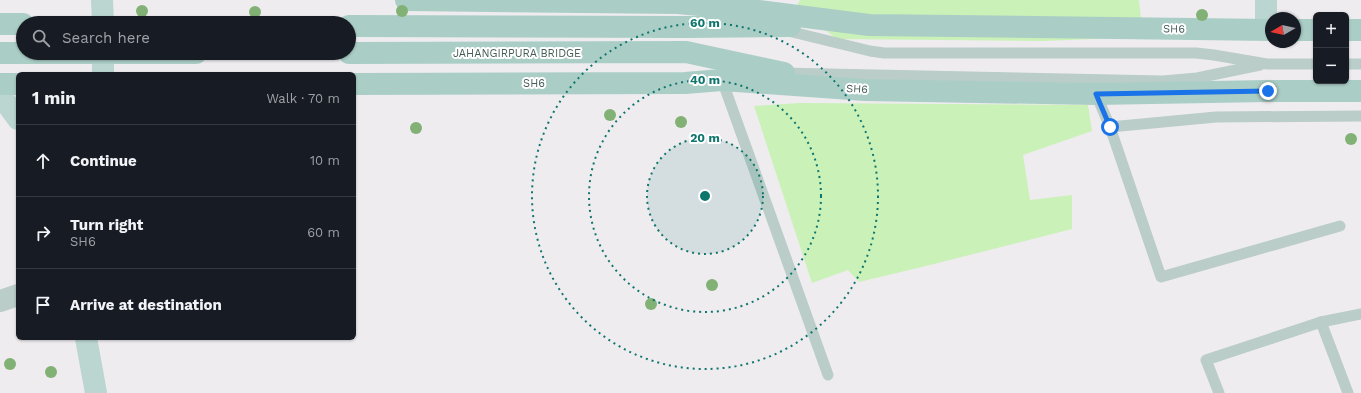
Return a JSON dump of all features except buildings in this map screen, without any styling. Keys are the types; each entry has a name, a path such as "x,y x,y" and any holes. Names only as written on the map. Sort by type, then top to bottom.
{"main road":[{"name":"SH6","path":"406,0 746,4 870,25 1265,30"},
{"path":"0,24 16,24"},
{"path":"356,26 686,28 870,25"},
{"path":"1301,30 1313,30"},
{"path":"1349,30 1361,30"},
{"name":"JAHANGIRPURA BRIDGE","path":"356,53 686,52 865,90"},
{"path":"0,53 16,53"},
{"name":"SH6","path":"356,84 685,83 722,80 865,90 1096,94 1361,91"},
{"path":"0,84 16,84"}],"street":[{"path":"102,0 103,16"},
{"path":"1266,0 1267,12"},
{"path":"103,60 103,72"},
{"path":"0,100 7,104 16,116"},
{"path":"0,301 16,296"},
{"path":"86,340 96,393"}],"lane":[{"path":"769,26 870,52 884,54 1196,53 1267,64 1313,64"},
{"path":"781,73 1164,81 1197,78 1267,64"},
{"path":"1349,64 1361,64"},
{"path":"722,80 828,375"},
{"path":"1096,94 1110,127 1161,277 1340,226"},
{"path":"1110,127 1216,117 1361,116"},
{"path":"1219,393 1206,360 1321,322 1361,314"},
{"path":"1321,322 1348,393"}],"green space":[{"path":"800,0 1139,0 1143,37 1044,41 837,39 796,8"},
{"path":"799,103 1088,105 1092,131 1023,155 1030,200 1072,195 1072,229 859,282 848,270 812,283 754,106"}],"route":[{"path":"1110,127 1096,94 1268,91"}]}
